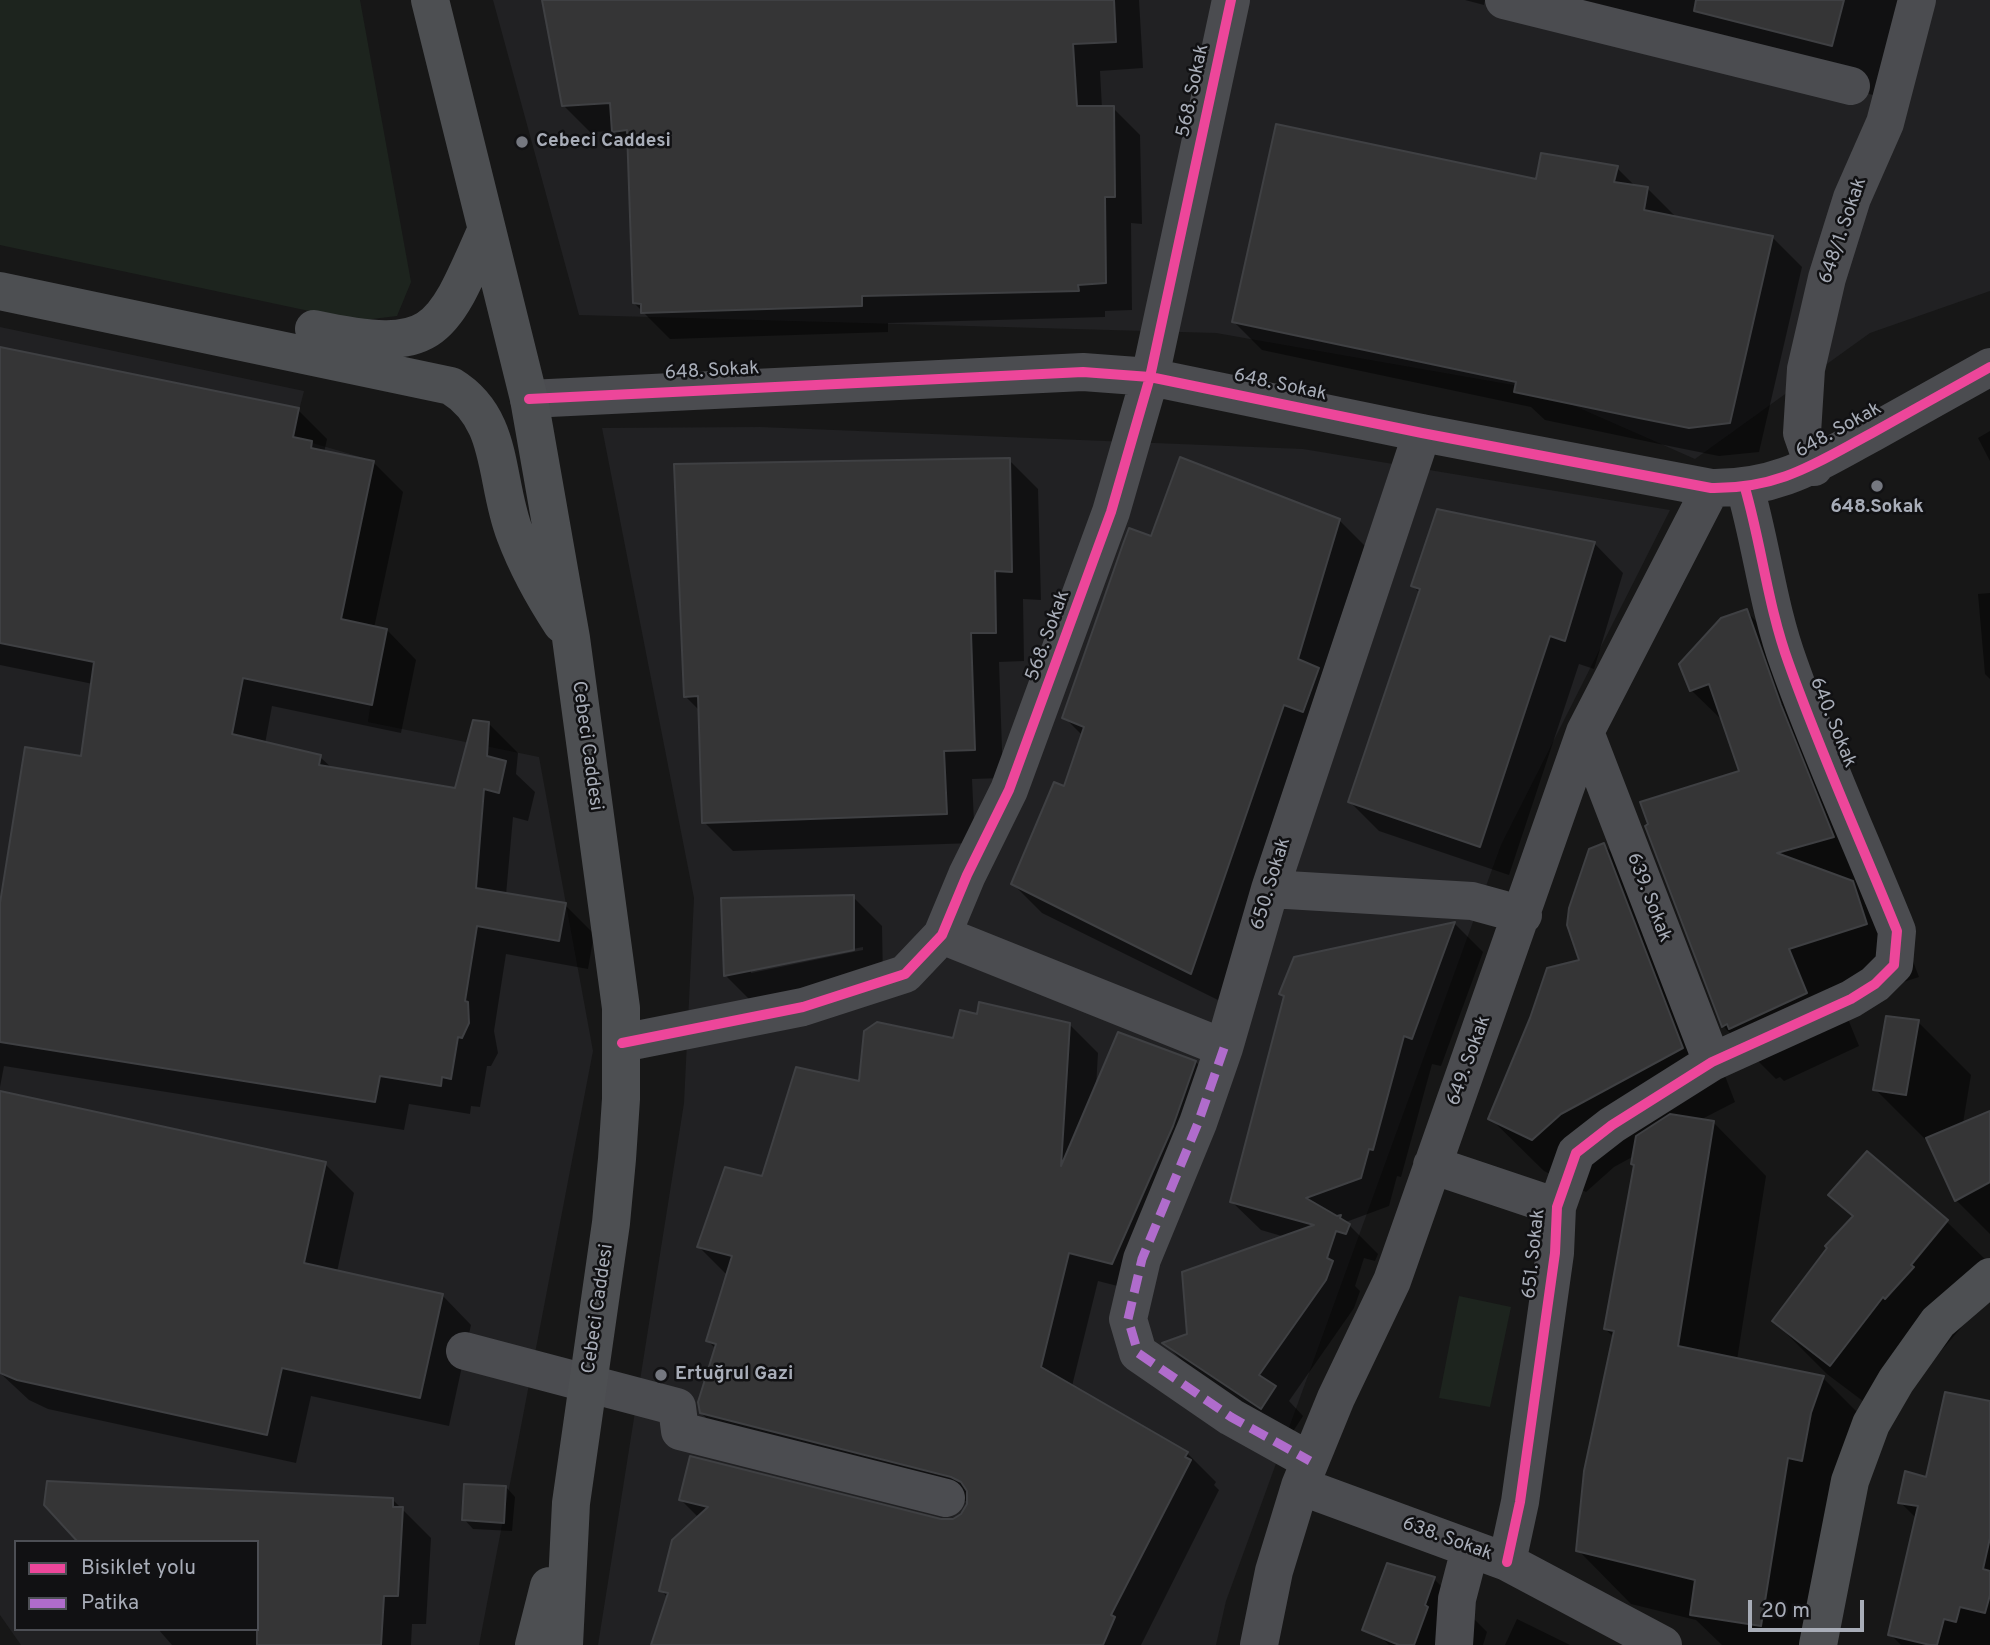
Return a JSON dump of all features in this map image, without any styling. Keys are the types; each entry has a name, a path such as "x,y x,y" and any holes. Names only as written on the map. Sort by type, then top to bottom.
{"main road":[{"name":"Cebeci Caddesi","path":"430,0 529,399 570,638 621,1008 620,1123 611,1223 571,1503"},
{"path":"0,264 356,338 391,341 421,335 441,317 463,285 486,231"},
{"path":"0,291 451,386 470,398 482,412 493,441 501,492 514,533 536,584 570,638"},
{"path":"1818,1645 1850,1481 1871,1424 1896,1381 1938,1322 1990,1277"},
{"path":"534,1645 571,1503"},
{"path":"564,1645 571,1503"}],"street":[{"name":"568. Sokak","path":"622,1043 803,1007 905,974 942,935 967,875 1009,790 1052,679 1111,512 1150,376 1231,0"},
{"path":"1504,0 1852,86"},
{"name":"648/1. Sokak","path":"1814,467 1802,433 1806,369 1827,278 1852,198 1885,123 1917,0"},
{"name":"648. Sokak","path":"529,399 1083,372 1150,376 1422,433 1728,488 1776,482 1814,467 1990,367"},
{"name":"650. Sokak","path":"1305,1473 1231,1417 1138,1353 1128,1319 1142,1259 1198,1123 1224,1048 1269,889 1422,433"},
{"name":"649. Sokak","path":"1259,1645 1274,1572 1305,1473 1392,1281 1585,733 1728,488"},
{"name":"640. Sokak","path":"1728,488 1759,536 1772,611 1789,664 1897,931 1894,965"},
{"name":"639. Sokak","path":"1585,733 1712,1062"},
{"path":"1269,889 1472,901 1523,915"},
{"path":"942,935 1224,1048"},
{"name":"651. Sokak","path":"1507,1562 1520,1502 1555,1253 1557,1207 1576,1153 1612,1125 1712,1062 1852,999 1875,984 1894,965"},
{"path":"1432,1165 1557,1207"},
{"path":"465,1351 677,1407 680,1431 946,1498"},
{"name":"638. Sokak","path":"1305,1473 1470,1549 1507,1562 1663,1645"},
{"path":"1454,1645 1458,1599 1470,1549"}],"shaded area":[{"path":"0,0 360,0 411,282 397,316 356,321 0,245"},
{"path":"493,0 1990,0 1990,291 1870,333 1695,459 1536,389 1216,333 579,315"},
{"path":"0,327 304,391 292,437 364,458 334,625 381,632 368,722 539,757 593,1051 479,1645 21,1645 0,1615"},
{"path":"760,427 1303,449 1670,510 1501,845 1226,1601 1216,1645 598,1645 684,1103 694,898 602,428"},
{"path":"1459,1296 1511,1307 1490,1407 1439,1398"}],"building":[{"path":"542,0 1114,0 1116,42 1073,44 1077,106 1114,106 1115,197 1105,197 1106,283 1078,285 1079,291 862,296 862,306 641,313 641,304 633,303 627,130 612,132 610,103 562,106"},
{"path":"1696,0 1844,0 1832,46 1694,11"},
{"path":"1276,124 1536,179 1541,153 1618,166 1614,182 1648,187 1644,210 1773,236 1730,423 1689,428 1639,418 1514,392 1516,382 1232,322"},
{"path":"0,347 299,408 293,437 312,441 311,448 374,461 341,619 387,629 372,705 243,678 232,734 321,755 319,765 455,788 473,720 489,722 487,756 506,761 499,793 484,789 476,888 566,903 559,941 477,926 465,1001 468,1002 469,1023 462,1038 458,1037 451,1079 442,1077 441,1086 380,1076 375,1102 0,1042 0,903 25,747 81,756 94,662 0,643"},
{"path":"1180,457 1340,519 1298,659 1319,668 1303,712 1284,705 1191,974 1011,884 1054,782 1064,786 1084,727 1062,718 1129,528 1151,536"},
{"path":"1010,458 1012,572 995,571 996,633 971,633 975,750 944,751 947,814 702,823 698,696 684,697 674,464"},
{"path":"1437,509 1595,542 1565,641 1550,636 1480,847 1348,802 1420,589 1411,586"},
{"path":"1747,609 1781,705 1834,837 1777,853 1853,881 1867,924 1789,949 1807,993 1729,1029 1727,1024 1722,1027 1645,826 1648,824 1640,802 1739,771 1709,684 1690,691 1679,664 1721,618"},
{"path":"1604,843 1683,1048 1561,1114 1532,1140 1488,1119 1530,1018 1547,968 1579,960 1567,925 1569,908 1589,849"},
{"path":"854,895 854,950 724,976 721,898"},
{"path":"1455,922 1412,1039 1404,1036 1373,1150 1369,1149 1361,1178 1306,1198 1337,1216 1341,1215 1340,1218 1350,1224 1346,1234 1336,1231 1327,1258 1333,1261 1326,1280 1259,1375 1276,1386 1261,1409 1162,1343 1187,1334 1182,1272 1314,1225 1230,1202 1284,996 1279,994 1294,957"},
{"path":"979,1002 1070,1023 1061,1166 1118,1032 1196,1061 1173,1126 1112,1264 1069,1253 1041,1367 1188,1452 1185,1457 1191,1460 1111,1615 1115,1617 1103,1645 651,1645 668,1593 659,1591 672,1540 708,1507 679,1500 690,1456 941,1519 953,1519 961,1514 967,1504 967,1491 961,1482 951,1477 700,1413 698,1402 716,1344 706,1341 732,1256 697,1247 725,1167 762,1176 796,1067 859,1081 864,1031 877,1022 953,1038 960,1010 977,1014"},
{"path":"1886,1016 1919,1020 1906,1095 1873,1090"},
{"path":"0,1091 326,1162 304,1263 443,1294 420,1398 282,1368 267,1435 17,1380 0,1373"},
{"path":"1990,1111 1990,1182 1955,1201 1926,1138"},
{"path":"1670,1114 1714,1121 1678,1346 1824,1376 1811,1413 1802,1461 1788,1458 1761,1626 1690,1615 1695,1580 1576,1551 1584,1471 1614,1331 1604,1329 1634,1165 1631,1164 1636,1136"},
{"path":"1867,1151 1948,1220 1911,1265 1914,1267 1885,1299 1883,1297 1830,1366 1772,1321 1827,1248 1825,1246 1853,1216 1828,1195"},
{"path":"1945,1392 1990,1401 1990,1538 1983,1569 1990,1571 1990,1595 1985,1613 1960,1607 1956,1622 1944,1619 1937,1645 1930,1645 1888,1635 1918,1506 1898,1503 1905,1471 1926,1477"},
{"path":"47,1481 393,1498 393,1507 403,1507 398,1596 384,1596 381,1645 257,1645 259,1540 76,1540 44,1505"},
{"path":"464,1484 506,1486 504,1523 462,1520"},
{"path":"1387,1563 1435,1577 1425,1605 1428,1607 1414,1645 1399,1645 1362,1630"}],"marked path":[{"path":"1224,1048 1198,1123 1142,1259 1128,1319 1138,1353 1231,1417 1310,1461"}],"cycle path":[{"path":"622,1043 803,1007 905,974 942,935 967,875 1009,790 1111,512 1150,377 1231,0"},
{"path":"529,399 1083,372 1150,377 1422,433 1711,488 1757,484 1814,464 1990,367"},
{"path":"1507,1562 1520,1502 1555,1253 1557,1207 1576,1153 1612,1125 1712,1062 1851,999 1875,984 1894,965 1897,931 1789,664 1776,621 1745,488"}],"place":[{"name":"Cebeci Caddesi","path":"522,142"},
{"name":"648.Sokak","path":"1877,486"},
{"name":"Ertuğrul Gazi","path":"661,1375"}]}
